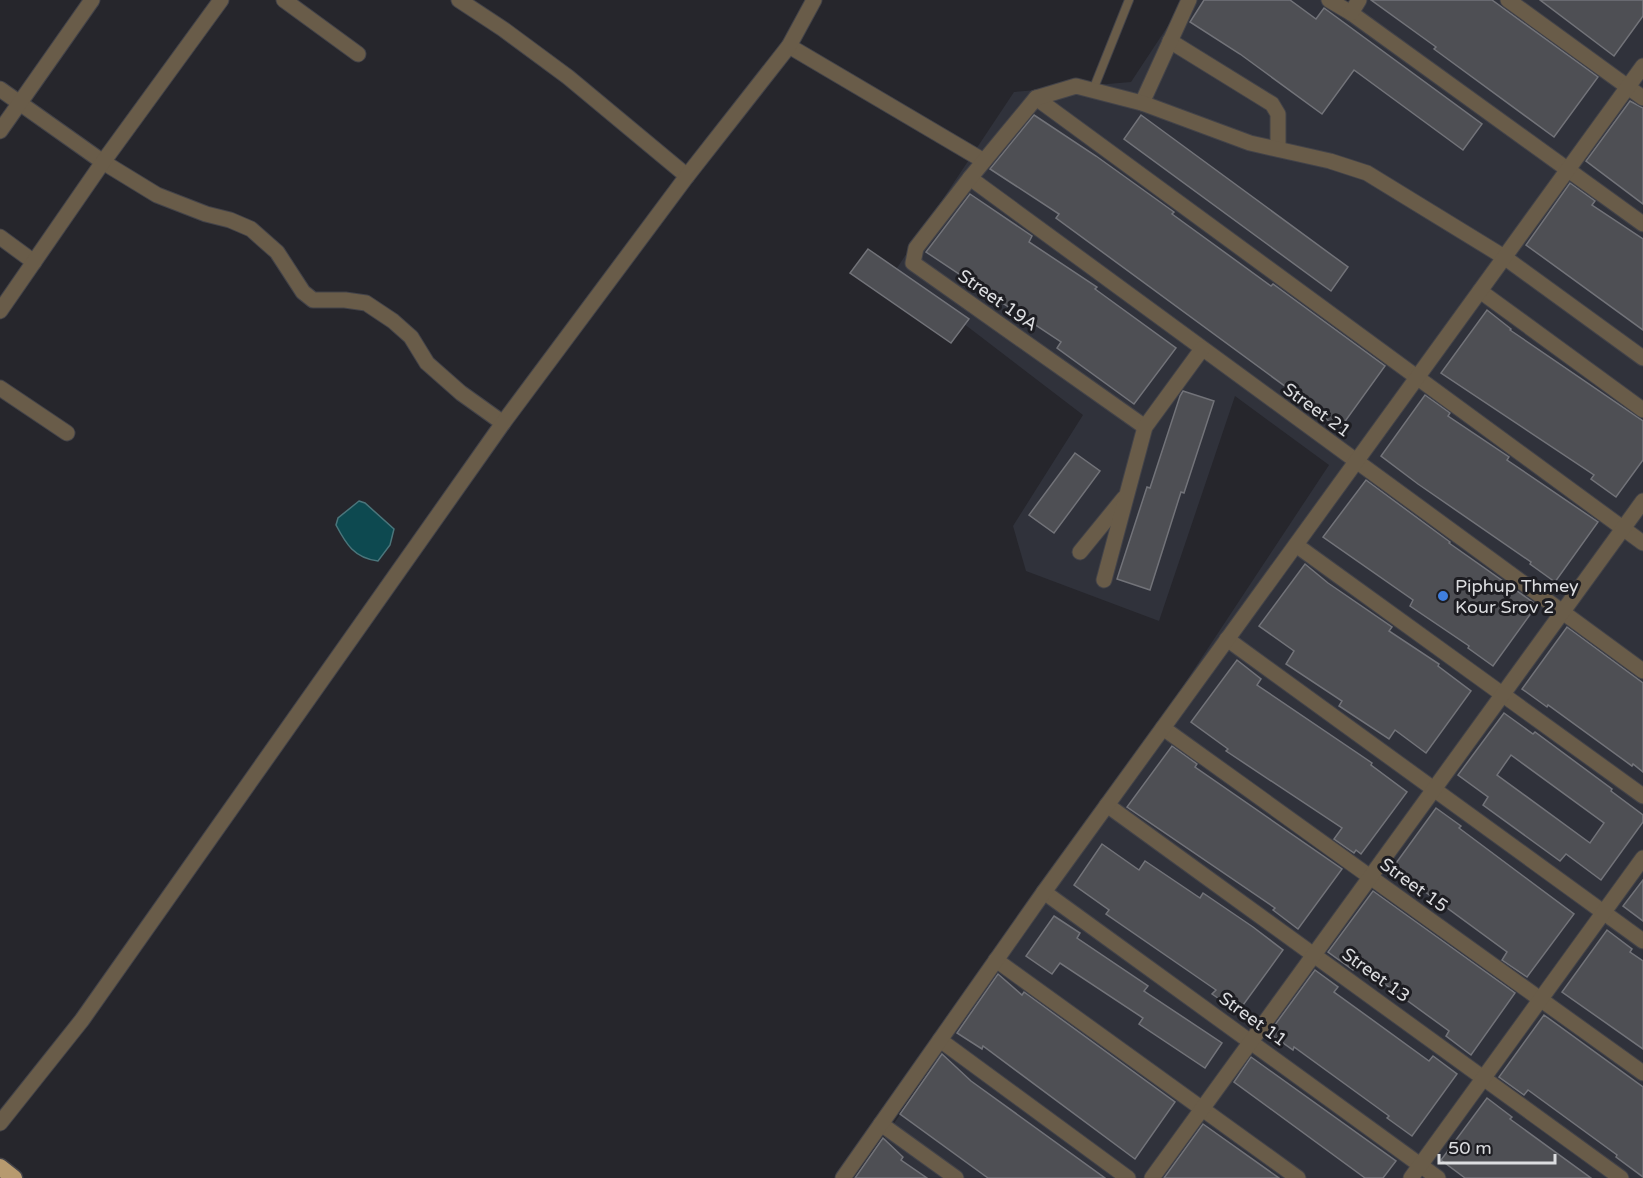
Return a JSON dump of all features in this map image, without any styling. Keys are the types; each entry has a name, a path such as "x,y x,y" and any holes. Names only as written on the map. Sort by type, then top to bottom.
{"highway":[{"path":"0,1167 14,1178"}],"street":[{"path":"0,131 92,0"},
{"path":"0,311 103,162 221,0"},
{"path":"284,0 357,54"},
{"path":"459,0 567,77 687,176"},
{"path":"0,1123 81,1020 503,423 687,176 789,46 814,0"},
{"path":"1142,103 1189,0"},
{"path":"1329,0 1355,6 1568,171 1643,224"},
{"path":"1508,0 1643,98"},
{"path":"1170,41 1272,104 1278,114 1278,149"},
{"path":"789,46 984,161"},
{"path":"843,1178 1044,892 1643,66"},
{"path":"970,178 1036,99 1076,86 1142,103 1250,142 1330,161 1367,173 1504,257 1643,358"},
{"path":"0,89 103,162 157,195 251,229 278,252 303,292 313,300 345,300 366,303 393,321 411,337 427,363 503,423"},
{"path":"1036,99 1643,543"},
{"name":"Street 21","path":"970,178 1643,671"},
{"name":"Street 19A","path":"970,178 916,248 913,263 1145,428"},
{"path":"0,237 34,262"},
{"path":"1480,291 1643,410"},
{"path":"1104,580 1145,428 1202,349"},
{"path":"0,388 68,433"},
{"path":"1080,552 1127,493"},
{"path":"1152,1178 1643,501"},
{"path":"1296,545 1643,796"},
{"path":"1227,639 1643,941"},
{"name":"Street 15","path":"1163,728 1643,1073"},
{"name":"Street 13","path":"1107,805 1621,1178"},
{"path":"1411,1178 1643,858"},
{"name":"Street 11","path":"1044,892 1438,1178"},
{"path":"996,960 1298,1178"},
{"path":"940,1040 1128,1178"},
{"path":"881,1124 956,1178"}],"lane":[{"path":"1093,90 1129,0"}],"shaded area":[{"name":"Piphup Thmey Kour Srov 2","path":"1185,0 1327,0 1351,13 1361,0 1643,0 1643,1178 858,1178 1329,465 1235,396 1159,621 1026,571 1013,526 1083,415 895,271 1014,92 1131,82"}],"water":[{"path":"359,501 365,503 394,529 390,545 378,561 363,557 352,549 336,525 338,518"}],"building":[{"path":"1204,0 1290,0 1316,19 1324,8 1482,124 1463,150 1354,70 1322,114 1240,54 1190,22"},
{"path":"1371,0 1492,0 1598,77 1554,137"},
{"path":"1540,0 1643,0 1643,16 1614,56"},
{"path":"1630,101 1643,108 1643,204 1586,161"},
{"path":"1034,115 1096,156 1271,286 1273,284 1385,366 1341,427 1335,422 1333,424 1314,410 1316,409 1056,218 1059,214 990,169"},
{"path":"1141,115 1348,267 1331,291 1124,139"},
{"path":"1570,183 1595,201 1592,205 1643,239 1643,330 1526,245"},
{"path":"970,194 1032,236 1029,242 1097,287 1095,289 1176,348 1134,404 1057,348 1061,342 926,252"},
{"path":"868,249 969,319 951,343 850,273"},
{"path":"1487,310 1510,330 1643,421 1643,460 1616,497 1591,479 1594,475 1441,373"},
{"path":"1183,391 1214,401 1184,493 1181,492 1150,590 1117,579 1147,487 1150,488"},
{"path":"1425,395 1450,413 1448,416 1509,457 1507,460 1598,522 1555,582 1530,564 1531,562 1381,456"},
{"path":"1075,453 1100,471 1054,533 1029,515"},
{"path":"1366,480 1449,543 1537,605 1493,666 1468,648 1469,646 1410,606 1413,600 1323,537"},
{"path":"1305,564 1328,583 1392,627 1389,631 1439,664 1438,666 1471,691 1426,753 1395,730 1389,739 1339,706 1342,701 1286,664 1294,651 1259,626"},
{"path":"1567,627 1643,683 1643,772 1522,689"},
{"path":"1237,660 1261,679 1257,685 1372,763 1371,765 1407,792 1361,854 1356,850 1354,853 1334,839 1342,828 1226,751 1228,749 1191,722"},
{"path":"1504,713 1533,734 1535,732 1612,789 1611,791 1643,815 1643,822 1601,880 1566,854 1560,861 1483,805 1488,797 1458,775","holes":["1511,755 1604,823 1590,843 1497,775"]},
{"path":"1172,746 1197,764 1195,767 1342,869 1298,929 1273,910 1275,908 1127,807"},
{"path":"1436,808 1461,826 1459,828 1574,914 1527,977 1502,960 1507,952 1417,886 1416,888 1391,870"},
{"path":"1102,844 1139,870 1145,861 1200,898 1203,893 1283,950 1238,1012 1212,994 1216,990 1106,914 1109,910 1074,885"},
{"path":"1643,880 1643,921 1623,906"},
{"path":"1373,891 1515,993 1471,1055 1446,1036 1449,1031 1357,964 1353,970 1328,952"},
{"path":"1054,916 1080,933 1077,938 1148,986 1144,991 1222,1043 1205,1068 1139,1024 1143,1018 1060,963 1052,974 1026,956"},
{"path":"1607,930 1632,949 1630,952 1643,961 1643,1049 1562,992"},
{"path":"1315,970 1338,987 1334,992 1429,1061 1433,1056 1457,1074 1412,1136 1387,1118 1389,1116 1294,1047 1293,1050 1269,1033"},
{"path":"998,974 1022,995 1024,992 1175,1102 1135,1159 983,1046 982,1049 957,1033"},
{"path":"1544,1015 1643,1087 1643,1177 1616,1157 1617,1155 1528,1090 1524,1095 1499,1077"},
{"path":"942,1054 971,1081 1105,1178 988,1178 900,1114"},
{"path":"1251,1057 1396,1161 1383,1178 1365,1178 1234,1082"},
{"path":"1487,1098 1512,1117 1510,1119 1591,1178 1465,1178 1441,1160"},
{"path":"1203,1124 1279,1178 1164,1178"},
{"path":"883,1138 903,1157 901,1160 927,1178 855,1178"}],"place":[{"name":"Piphup Thmey Kour Srov 2","path":"1443,596"}]}
